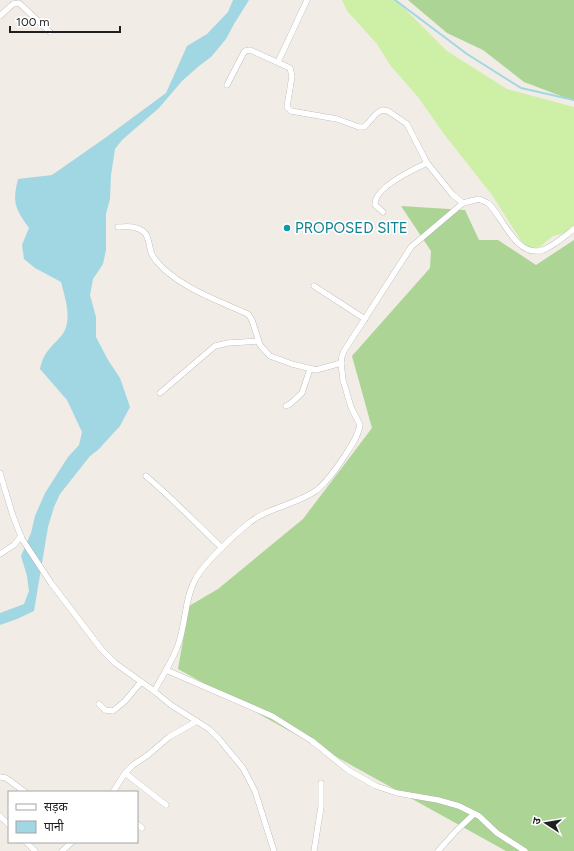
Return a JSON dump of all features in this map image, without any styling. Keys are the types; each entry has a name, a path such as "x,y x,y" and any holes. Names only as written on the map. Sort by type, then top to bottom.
{"street":[{"path":"278,62 307,0"},
{"path":"0,16 14,4 19,3 50,32"},
{"path":"227,85 243,54 247,50 290,68 292,76 288,109 291,111 337,119 359,127 364,127 377,112 388,110 407,124 427,163 452,194 463,204"},
{"path":"383,212 375,205 376,198 391,182 427,163"},
{"path":"154,691 177,648 192,586 196,578 222,548 248,523 257,517 305,497 316,490 326,481 355,439 360,425 346,394 341,363 342,356 411,247 463,204 479,199 489,205 522,247 530,250 538,251 547,248 574,229"},
{"path":"118,227 134,227 141,230 149,237 151,253 157,262 166,270 190,287 248,314 252,320 260,345 270,356 292,364 319,370 341,363"},
{"path":"314,286 365,319"},
{"path":"160,393 215,346 228,343 258,341"},
{"path":"286,406 302,393 310,369"},
{"path":"0,473 13,516 22,537 51,584 102,650 115,663 172,705 197,721 219,739 243,768 250,779 274,851"},
{"path":"146,476 222,548"},
{"path":"0,554 14,545 22,537"},
{"path":"166,670 272,716 312,741 348,770 376,786 396,793 438,800 459,806 478,816 497,832 525,851"},
{"path":"99,704 105,710 113,711 125,701 141,682"},
{"path":"114,791 125,773 133,765 170,737 197,721"},
{"path":"125,773 166,805"},
{"path":"0,777 6,778 23,791"},
{"path":"314,851 319,824 322,783"},
{"path":"438,851 456,830 474,814"},
{"path":"0,816 8,824"},
{"path":"138,825 142,828"},
{"path":"27,843 35,851"},
{"path":"62,851 71,843"}],"green space":[{"path":"342,0 396,0 447,51 507,89 574,107 574,231 553,236 530,255 492,195 444,134 418,97 390,65 377,44 347,11"},
{"path":"408,0 574,0 574,101 524,82 483,50 447,33"},
{"path":"401,206 465,210 479,240 498,240 536,265 574,240 574,851 506,851 178,669 189,606 218,589 303,519 372,428 352,356 430,268 431,251"}],"water":[{"path":"233,0 249,0 226,39 211,57 182,81 159,108 122,140 115,149 111,175 110,199 106,214 106,250 103,264 93,279 90,295 96,317 96,337 108,360 120,378 130,407 120,426 98,450 90,456 60,494 48,527 34,611 0,625 0,613 24,604 29,591 27,576 21,556 45,493 68,457 79,445 82,432 67,400 40,369 46,354 62,335 68,316 61,282 35,268 24,259 22,245 29,228 16,205 15,194 18,179 52,175 166,93 187,46 207,34 228,12"}],"waterway":[{"path":"395,0 467,54 521,88 574,100"}],"place":[{"name":"PROPOSED SITE","path":"287,228"}]}
